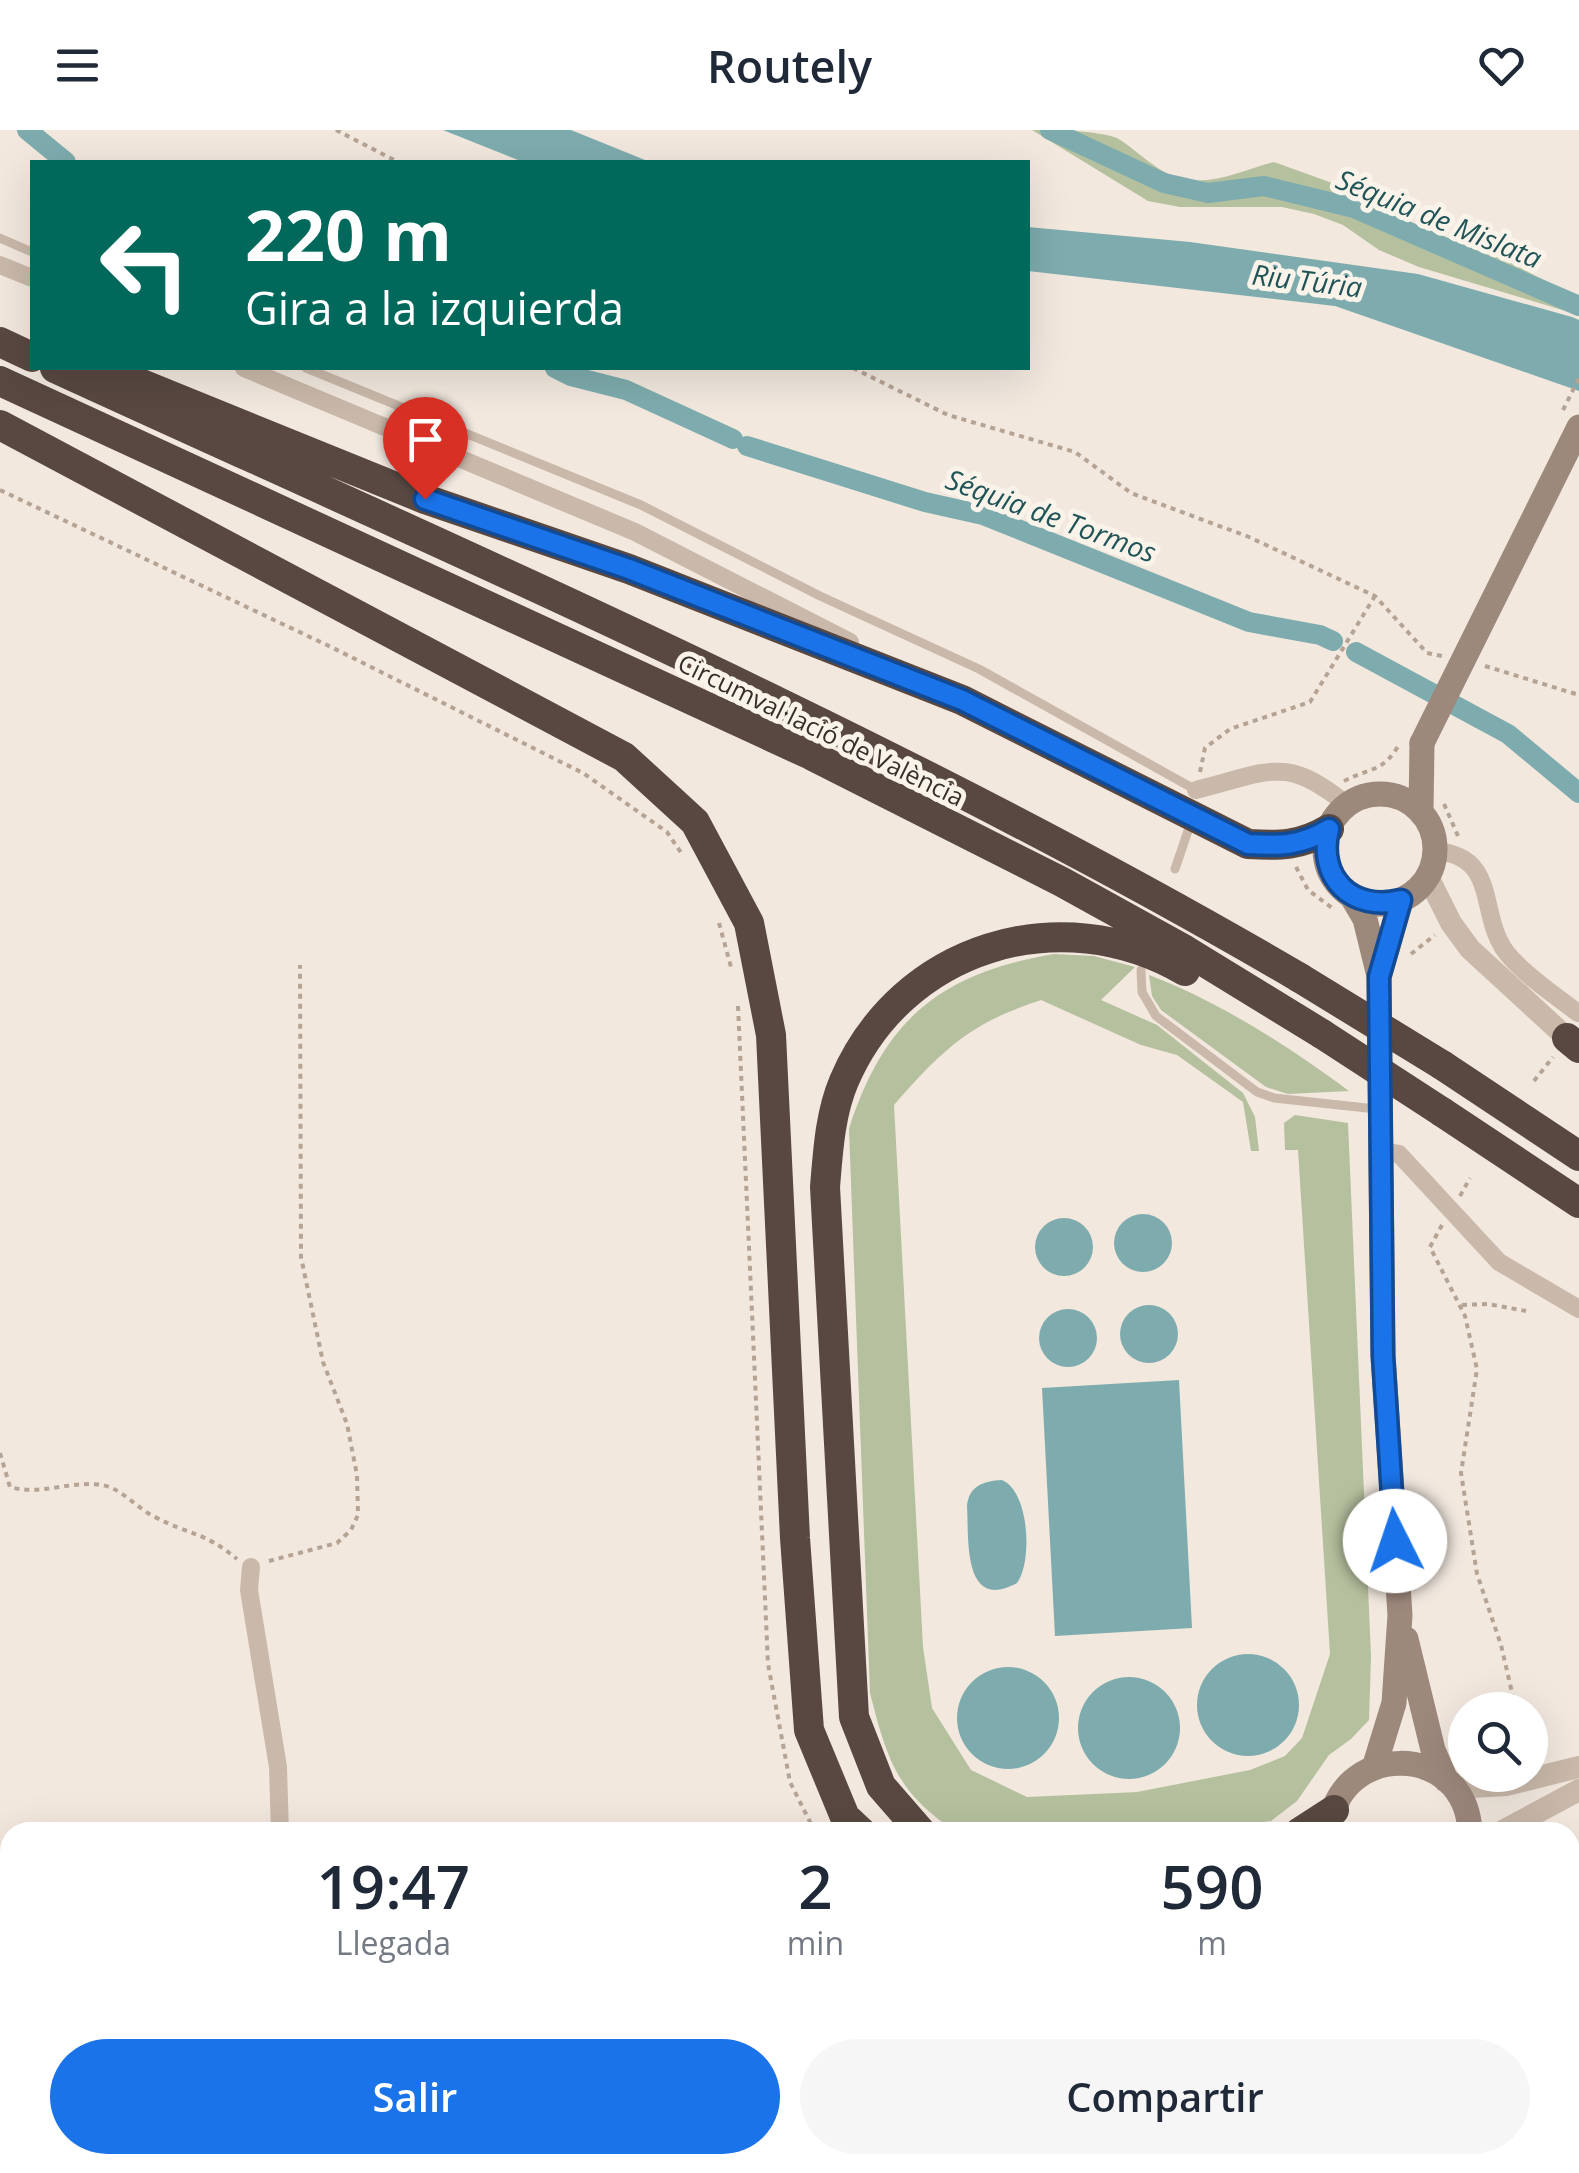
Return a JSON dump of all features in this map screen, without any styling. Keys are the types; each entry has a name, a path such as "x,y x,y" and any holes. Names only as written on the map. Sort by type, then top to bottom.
{"highway":[{"path":"0,329 30,339"},
{"path":"0,342 30,356"},
{"name":"Circumval·lació de València","path":"60,370 816,717 1071,847 1300,978 1442,1065 1579,1156"},
{"path":"107,370 425,499 629,569 962,700 1194,803 1248,844 1288,847 1307,842 1335,808"},
{"name":"Circumval·lació de València","path":"0,380 827,764 1062,882 1185,950 1317,1040 1358,1057 1579,1203"},
{"path":"0,426 624,757 694,822 748,923 771,1035 795,1538 809,1730 850,1822"},
{"path":"912,1822 880,1786 854,1717 825,1186 831,1125 843,1082 869,1034 915,986 963,958 1019,939 1075,936 1132,947 1317,1040"}],"main road":[{"path":"1376,794 1413,739 1579,427"},
{"path":"1348,907 1401,900 1417,891 1447,852 1421,812 1413,739"},
{"path":"1374,1768 1394,1703 1400,1615 1383,1356 1379,977 1364,920 1348,907 1326,860 1335,808 1376,794 1393,796 1421,812"},
{"path":"1379,977 1401,900"},
{"path":"1400,1615 1433,1750 1448,1778"},
{"path":"1332,1821 1343,1792 1374,1768 1412,1764 1448,1782"},
{"path":"1455,1792 1469,1822"}],"street":[{"path":"0,265 30,277"},
{"path":"249,370 634,532 962,700"},
{"path":"1194,803 1281,769 1312,777 1335,808"},
{"path":"1447,852 1473,864 1496,932 1510,958 1575,1033"},
{"path":"1428,877 1451,924 1470,949 1575,1033"},
{"path":"1380,1151 1399,1154 1499,1262 1579,1309"},
{"path":"251,1567 249,1590 278,1767 280,1822"},
{"path":"1548,1775 1579,1767"},
{"path":"1520,1822 1579,1790"}],"lane":[{"path":"0,238 30,251"},
{"path":"311,370 641,504 820,596 979,669 1194,803 1175,869"},
{"path":"1141,970 1142,992 1156,1016 1257,1092 1274,1098 1380,1109"}],"path":[{"path":"336,130 394,160"},
{"path":"858,370 948,416 1075,452 1130,493 1249,537 1375,596 1427,653 1445,657"},
{"path":"0,490 332,646 583,773 667,832 686,859"},
{"path":"1194,803 1206,748 1230,729 1310,702 1375,596"},
{"path":"1482,666 1579,695"},
{"path":"1335,808 1350,778 1378,770 1413,739"},
{"path":"1440,791 1458,832 1447,852"},
{"path":"1288,847 1308,890 1348,907"},
{"path":"718,918 733,976"},
{"path":"1408,955 1451,924"},
{"path":"0,1454 10,1487 25,1492 100,1484 119,1491 158,1519 211,1537 251,1567 337,1543 351,1530 358,1515 357,1475 347,1424 323,1362 302,1258 300,965"},
{"path":"738,995 768,1664 790,1782 810,1822"},
{"path":"1534,1081 1575,1033"},
{"path":"1450,1211 1430,1247 1460,1305 1477,1369 1461,1473 1477,1574 1512,1692"},
{"path":"1460,1305 1488,1304 1526,1311"}],"green space":[{"path":"1032,130 1108,135 1160,169 1189,180 1226,177 1274,162 1357,192 1409,224 1498,256 1579,299 1579,315 1419,267 1379,250 1343,225 1314,214 1282,207 1180,207 1148,201"},
{"path":"1054,954 1094,956 1135,967 1101,1000 1157,1025 1243,1093 1255,1117 1259,1151 1251,1151 1243,1102 1177,1055 1141,1045 1041,1000 995,1018 959,1040 894,1105 923,1647 932,1708 971,1770 1027,1797 1137,1792 1250,1770 1285,1756 1302,1738 1330,1654 1298,1150 1285,1150 1284,1123 1295,1115 1348,1123 1371,1656 1369,1720 1329,1755 1297,1801 1271,1821 943,1822 908,1789 882,1737 870,1693 849,1129 863,1091 899,1030 922,1007 949,989 1014,962"},
{"path":"1149,975 1253,1026 1349,1091 1288,1094 1266,1087 1161,1010 1152,996"}],"water":[{"path":"443,130 571,130 645,160 518,160"},
{"name":"Riu Túria","path":"1030,227 1190,242 1418,274 1572,317 1579,320 1579,391 1335,306 1030,271"},
{"path":"1143,1214 1163,1223 1172,1243 1163,1263 1143,1272 1123,1263 1114,1243 1123,1223"},
{"path":"1064,1218 1084,1227 1093,1247 1084,1267 1064,1276 1044,1267 1035,1247 1044,1227"},
{"path":"1149,1305 1169,1314 1178,1334 1169,1354 1149,1363 1129,1354 1120,1334 1129,1314"},
{"path":"1068,1309 1088,1318 1097,1338 1088,1358 1068,1367 1048,1358 1039,1338 1048,1318"},
{"path":"1179,1380 1192,1628 1055,1636 1042,1388"},
{"path":"1002,1480 1018,1498 1026,1544 1017,1583 999,1590 986,1588 972,1567 967,1506 978,1486"},
{"path":"1248,1654 1267,1658 1284,1669 1295,1686 1299,1705 1295,1724 1284,1741 1267,1752 1248,1756 1229,1752 1212,1741 1201,1724 1197,1705 1201,1686 1212,1669 1229,1658"},
{"path":"1008,1667 1027,1671 1044,1682 1055,1699 1059,1718 1055,1737 1044,1754 1027,1765 1008,1769 989,1765 972,1754 961,1737 957,1718 961,1699 972,1682 989,1671"},
{"path":"1129,1677 1148,1681 1165,1692 1176,1709 1180,1728 1176,1747 1165,1764 1148,1775 1129,1779 1110,1775 1093,1764 1082,1747 1078,1728 1082,1709 1093,1692 1110,1681"}],"waterway":[{"name":"Séquia de Tormos","path":"27,130 64,160"},
{"name":"Séquia de Mislata","path":"1050,130 1164,183 1208,193 1264,186 1354,208 1579,306"},
{"name":"Séquia de Tormos","path":"559,370 626,390 733,439"},
{"name":"Séquia de Tormos","path":"747,446 925,502 983,515 1249,622 1333,641"},
{"name":"Séquia de Tormos","path":"1356,652 1508,734 1579,793"}],"route":[{"path":"425,499 629,569 962,700 1248,844 1288,847 1307,842 1329,829 1326,860 1339,887 1368,904 1401,900 1379,977 1383,1356 1395,1541"}]}
